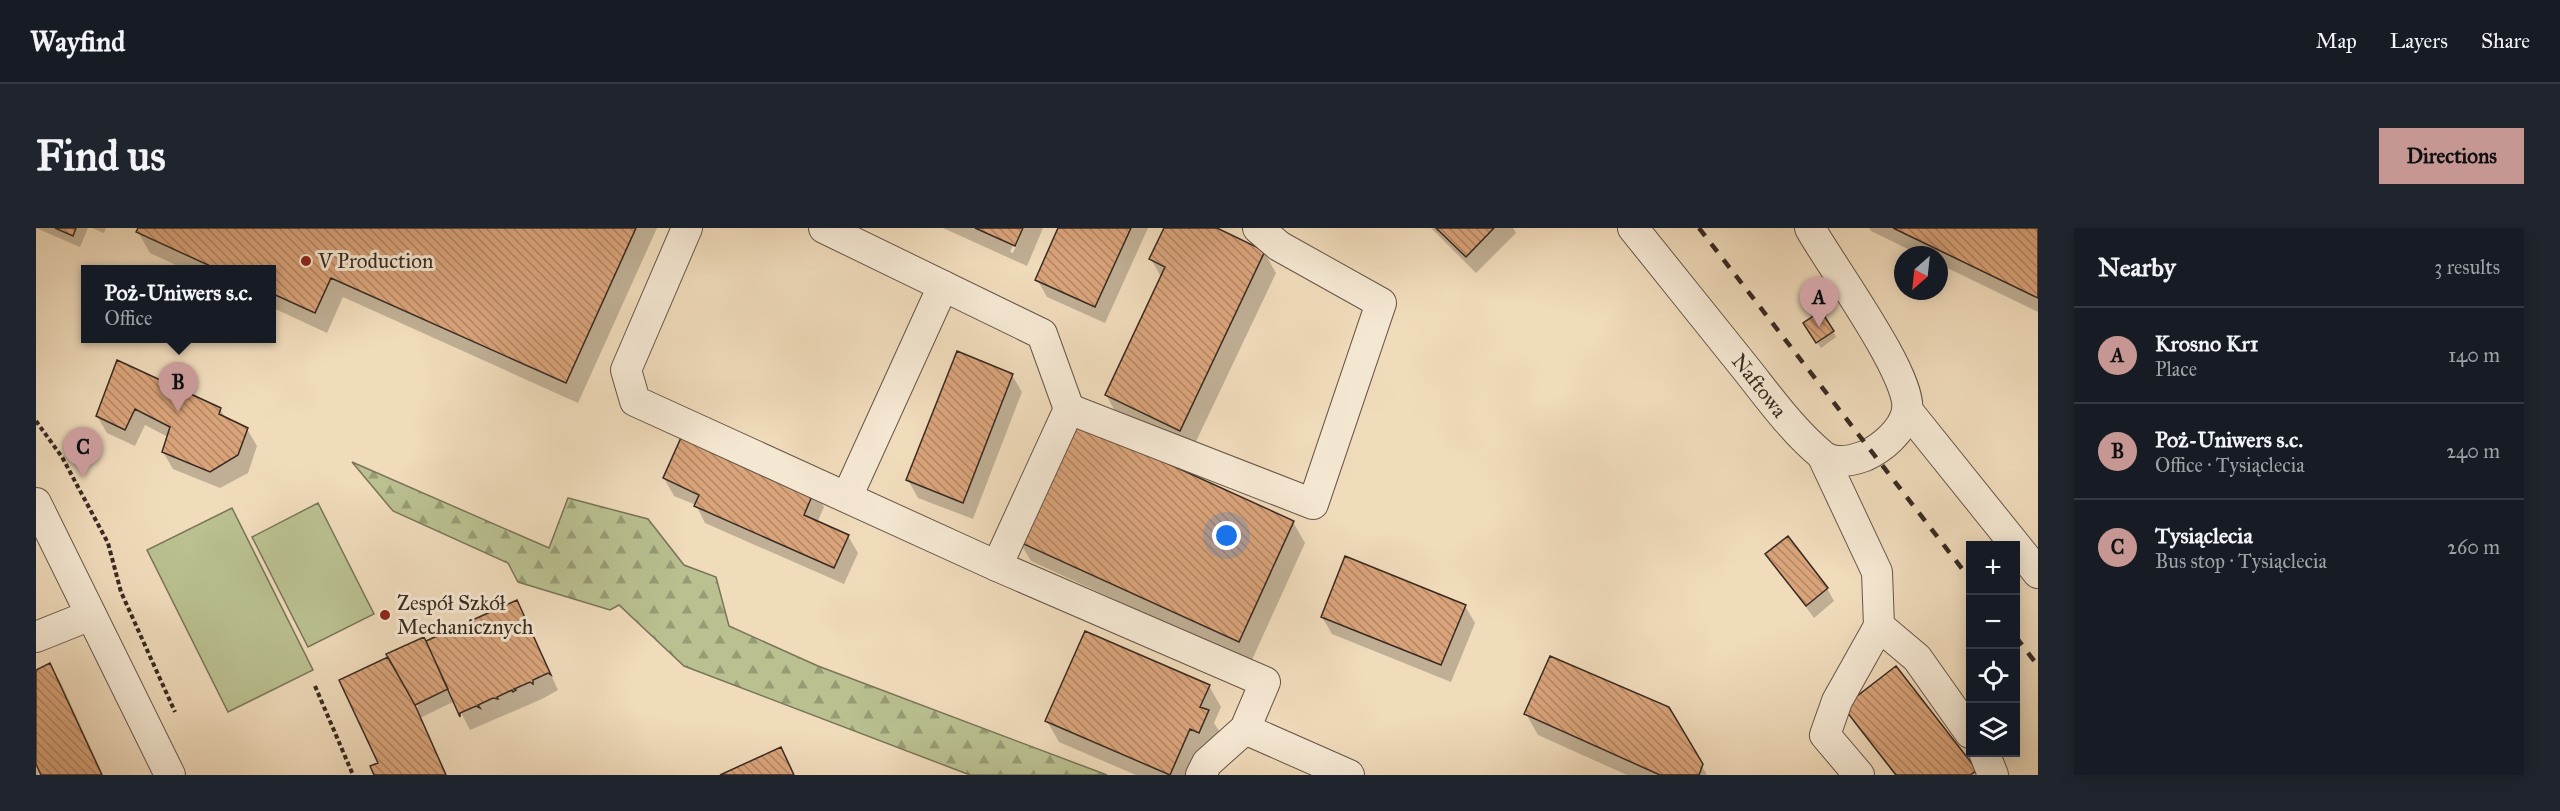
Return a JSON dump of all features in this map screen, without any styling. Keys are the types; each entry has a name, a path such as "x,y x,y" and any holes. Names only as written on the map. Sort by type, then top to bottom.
{"street":[{"path":"687,228 626,370 635,401 997,566 1265,682 1245,729 1206,763 1201,775"},
{"path":"824,228 1042,334 1069,409 997,566"},
{"path":"1069,409 1313,504 1381,303 1279,246 1258,228"},
{"name":"Naftowa","path":"1633,228 1784,417 1823,456"},
{"path":"1810,228 1890,357 1903,387 1907,410 2038,573"},
{"path":"847,497 943,286"},
{"path":"1823,456 1839,462 1853,460 1873,452 1895,433 1907,410"},
{"path":"1823,456 1877,572 1879,626 1837,702 1825,735 1859,775"},
{"path":"36,503 170,775"},
{"path":"36,637 91,615"},
{"path":"1879,626 1917,658 1966,727"},
{"path":"1245,729 1349,775"},
{"path":"1986,757 1993,775"}],"path":[{"path":"36,421 62,456 108,543 121,592 178,720"},
{"path":"315,686 353,775"}],"green space":[{"path":"352,462 549,548 568,498 648,519 684,565 716,577 729,626 818,666 1107,775 970,775 684,666 619,605 610,610 518,582 508,563 393,511"},
{"path":"318,503 374,614 308,647 252,537"},
{"path":"232,508 313,670 228,712 147,550"}],"building":[{"path":"55,228 76,228 73,236"},
{"path":"138,228 636,228 566,383 331,278 315,313 276,295 276,265 208,265 136,232"},
{"path":"975,228 1023,228 1015,246"},
{"path":"1058,228 1131,228 1095,307 1035,280"},
{"path":"1164,228 1217,228 1265,251 1180,431 1105,395 1165,267 1149,259"},
{"path":"1436,228 1494,228 1466,257"},
{"path":"1893,228 2038,228 2038,298 1948,255 1948,246 1930,246"},
{"path":"1821,311 1834,331 1816,343 1803,323"},
{"path":"957,351 1013,374 963,503 906,480"},
{"path":"117,360 221,408 219,414 248,428 238,455 210,472 162,452 170,427 135,409 125,430 96,416"},
{"path":"1072,420 1294,521 1239,642 1017,541"},
{"path":"684,431 815,489 804,515 849,535 834,568 694,506 699,495 663,478"},
{"path":"1788,536 1828,588 1806,606 1765,554"},
{"path":"1345,556 1466,605 1441,665 1321,617"},
{"path":"517,600 551,675 548,673 533,680 533,684 530,682 514,689 516,690 513,692 512,690 497,697 498,699 493,698 478,705 480,708 476,706 460,713 460,717 426,641"},
{"path":"1085,631 1210,685 1200,707 1209,710 1199,733 1190,729 1170,775 1045,721"},
{"path":"424,637 448,689 415,705 386,654"},
{"path":"1550,656 1669,707 1703,764 1699,775 1660,775 1524,714"},
{"path":"388,657 415,705 446,775 374,775 370,766 378,763 339,680"},
{"path":"50,663 102,775 41,775 36,764 36,670"},
{"path":"1896,666 1977,770 1970,775 1896,775 1843,707"},
{"path":"781,747 794,775 720,775"}],"railway":[{"path":"1699,228 1966,574"},
{"path":"2020,642 2038,666"}],"place":[{"name":"V Production","path":"306,261"},
{"name":"Krosno Kr1","path":"1819,327"},
{"name":"Poż-Uniwers s.c.","path":"178,412"},
{"name":"Tysiąclecia","path":"83,477"},
{"name":"Zespół Szkół Mechanicznych","path":"385,615"}]}
